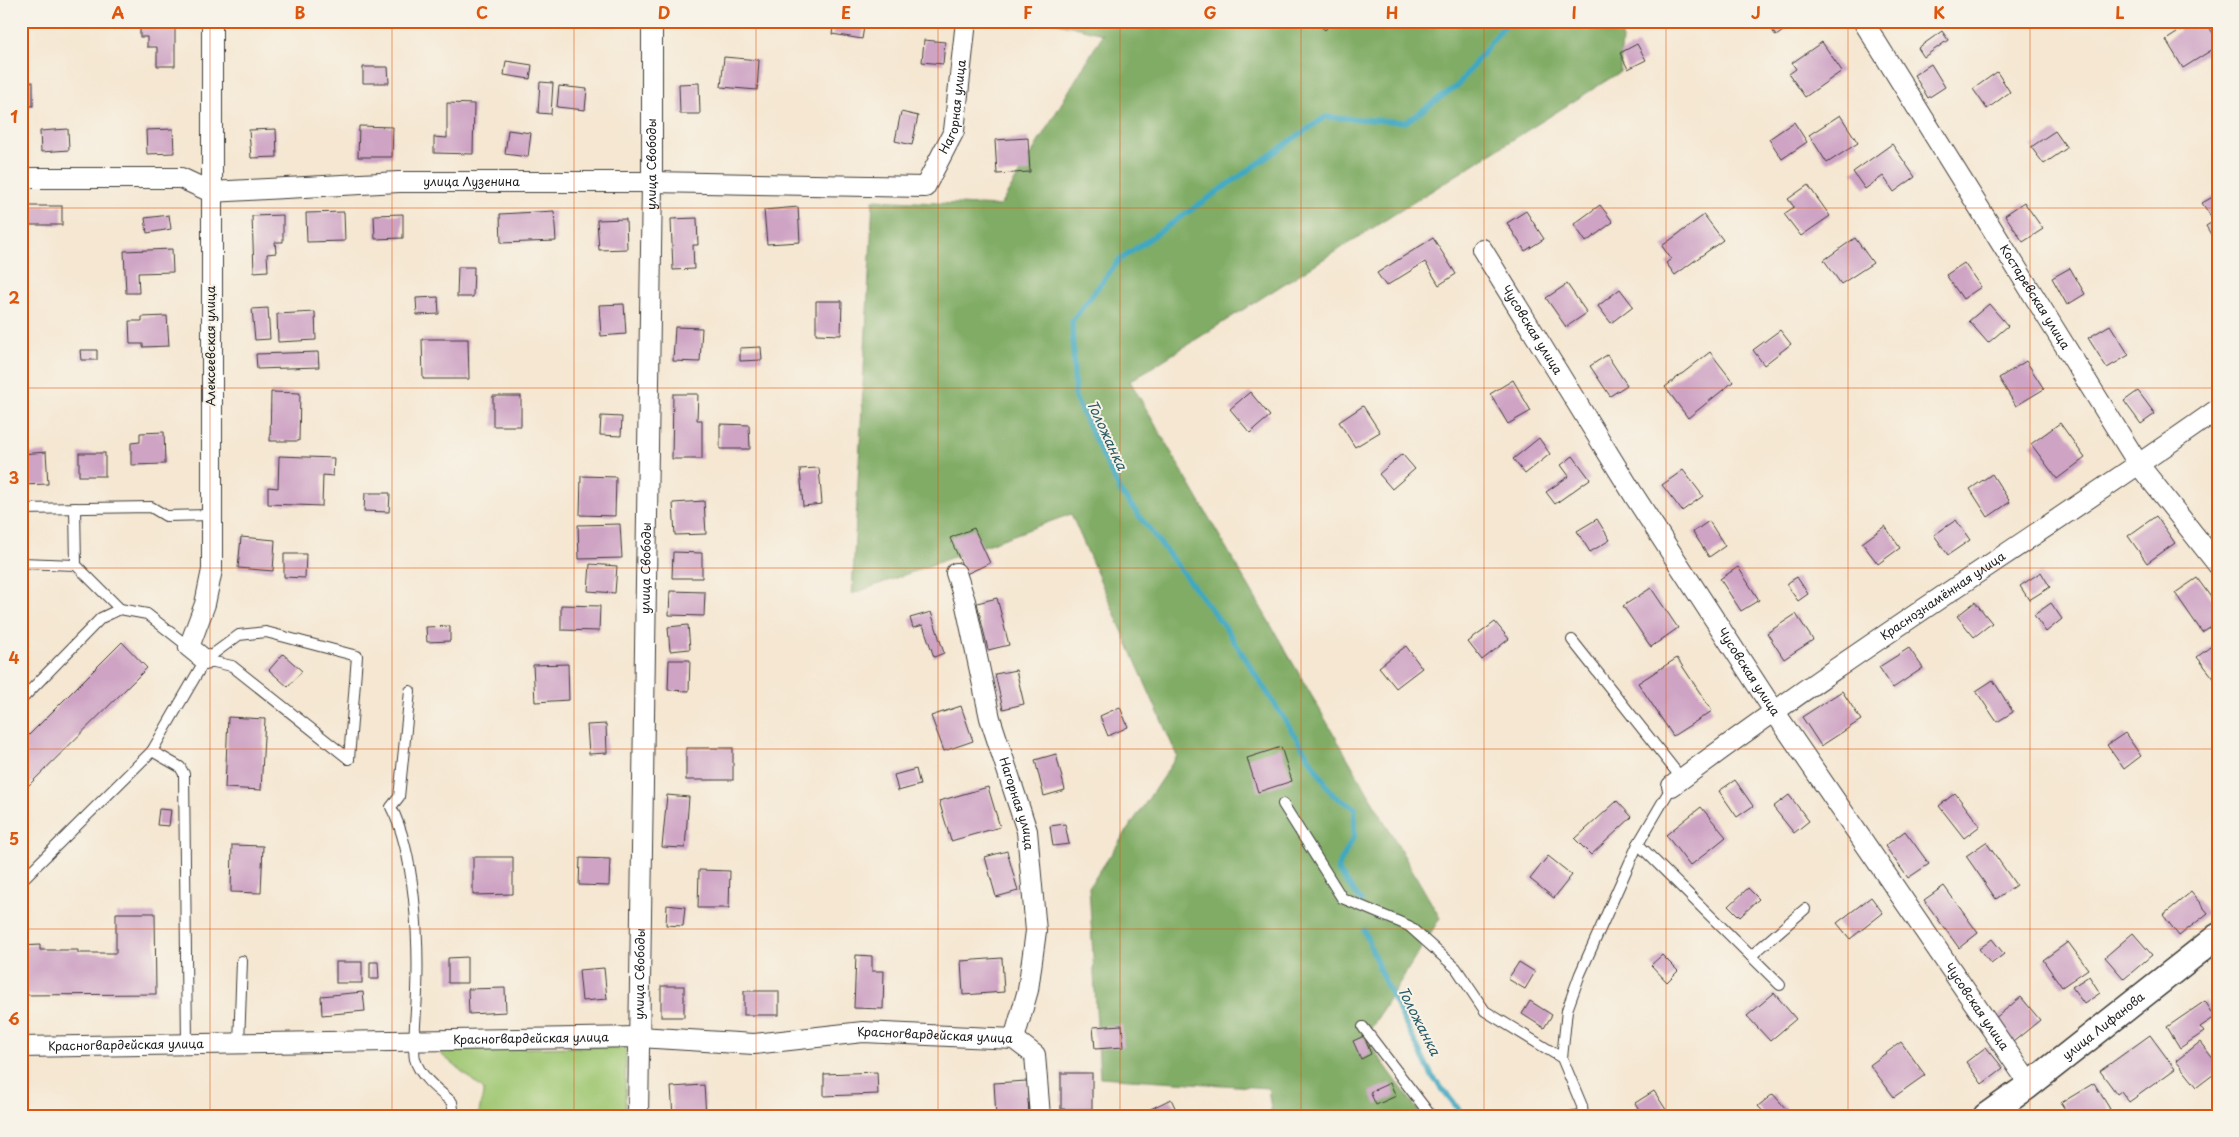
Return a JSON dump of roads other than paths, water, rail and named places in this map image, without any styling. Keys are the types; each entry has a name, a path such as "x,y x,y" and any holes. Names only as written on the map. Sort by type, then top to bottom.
{"street":[{"name":"Алексеевская улица","path":"189,647 205,604 212,570 212,21"},
{"name":"улица Свободы","path":"638,1116 652,182 652,21"},
{"name":"Нагорная улица","path":"925,187 954,131 966,21"},
{"name":"Костаревская улица","path":"1863,21 2140,465 2218,564"},
{"name":"улица Лузенина","path":"21,178 181,178 211,192 399,182 652,182 925,187"},
{"name":"Чусовская улица","path":"1482,249 1635,497 1774,712 2022,1073 2028,1086"},
{"name":"Краснознамённая улица","path":"1677,783 1774,712 2140,465 2218,409"},
{"name":"Нагорная улица","path":"956,572 990,718 1027,831 1036,931 1028,990 1014,1039"},
{"path":"189,647 205,660"},
{"name":"улица Лифанова","path":"1986,1116 2028,1086 2218,936"},
{"name":"Красногвардейская улица","path":"21,1047 640,1037 754,1044 863,1032 1014,1039 1035,1055 1040,1116"}],"lane":[{"path":"21,509 151,507 166,516 211,515"},
{"path":"75,508 76,565"},
{"path":"21,563 76,565 120,609 148,614 189,647"},
{"path":"21,700 101,618 120,609"},
{"path":"21,881 152,751 205,660 239,635 266,632 357,656 349,760 232,666 205,660"},
{"path":"1572,640 1677,783 1638,844 1580,974 1567,1010 1562,1058 1582,1106 1583,1116"},
{"path":"410,691 399,797 390,807 395,816 408,863 419,950 415,1060 429,1082 452,1102 454,1116"},
{"path":"152,751 180,767 184,774 187,1044"},
{"path":"1282,804 1342,898 1409,926 1456,968 1485,1011 1562,1058"},
{"path":"1638,844 1780,984"},
{"path":"1751,956 1805,909"},
{"path":"239,1044 242,961"},
{"path":"1363,1027 1431,1116"}],"waterway":[{"name":"Толожанка","path":"1361,901 1337,869 1354,836 1355,808 1333,795 1227,630 1120,491 1075,398 1072,321 1119,260 1325,117 1406,122 1458,85 1508,21"},
{"name":"Толожанка","path":"1364,930 1383,978 1432,1076 1464,1116"}]}
